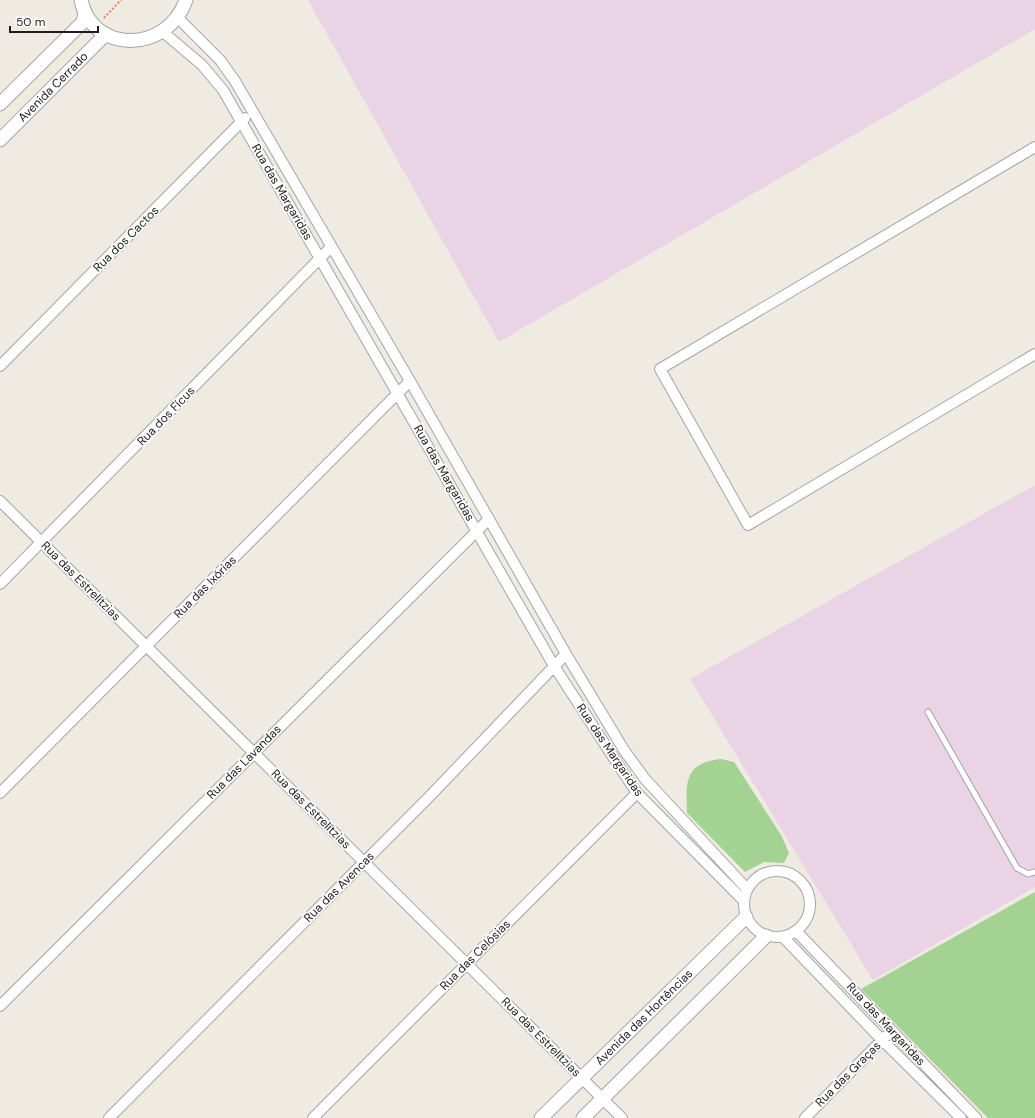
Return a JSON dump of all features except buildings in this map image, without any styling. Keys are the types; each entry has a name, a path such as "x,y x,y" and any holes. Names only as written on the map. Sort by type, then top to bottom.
{"street":[{"path":"81,0 85,12 91,21 106,34 115,38 135,41 155,36 163,32 178,18 186,0"},
{"name":"Avenida Cerrado","path":"0,104 83,22 85,12"},
{"name":"Rua das Margaridas","path":"178,18 220,60 252,111 410,381 566,654 624,750 645,779 747,888"},
{"name":"Rua das Margaridas","path":"163,32 202,65 223,90 554,666 637,793 743,900"},
{"name":"Avenida Cerrado","path":"0,140 106,34"},
{"name":"Rua dos Cactos","path":"0,366 252,111"},
{"path":"1035,147 660,369 748,525 1035,354"},
{"name":"Rua dos Fícus","path":"0,584 331,247"},
{"name":"Rua das Ixórias","path":"0,794 410,381"},
{"name":"Rua das Estrelítzias","path":"0,501 622,1118"},
{"name":"Rua das Lavandas","path":"0,1006 489,519"},
{"name":"Rua das Avencas","path":"109,1118 364,862 566,654"},
{"name":"Rua das Celósias","path":"313,1118 637,793"},
{"path":"770,871 781,871 799,879 805,886 809,896 810,906 808,916 804,924 796,931 783,937 766,936 758,932 746,917 743,900 747,888 753,880 761,874 770,871"},
{"name":"Avenida das Hortências","path":"541,1118 746,917"},
{"name":"Rua das Margaridas","path":"796,931 976,1118"},
{"path":"583,1118 766,936"},
{"name":"Rua das Margaridas","path":"783,937 882,1040 961,1118"},
{"name":"Rua das Graças","path":"804,1118 892,1030"}],"lane":[{"path":"928,712 1017,868 1028,874 1035,872"}],"shaded area":[{"path":"308,0 1035,0 1035,29 499,342"},
{"path":"1035,485 1035,887 873,980 690,679"}],"green space":[{"path":"721,759 734,762 781,835 789,853 784,863 764,862 745,872 687,813 687,792 690,776 700,765 709,761"},
{"path":"1035,892 1035,1118 988,1118 861,989"}]}
